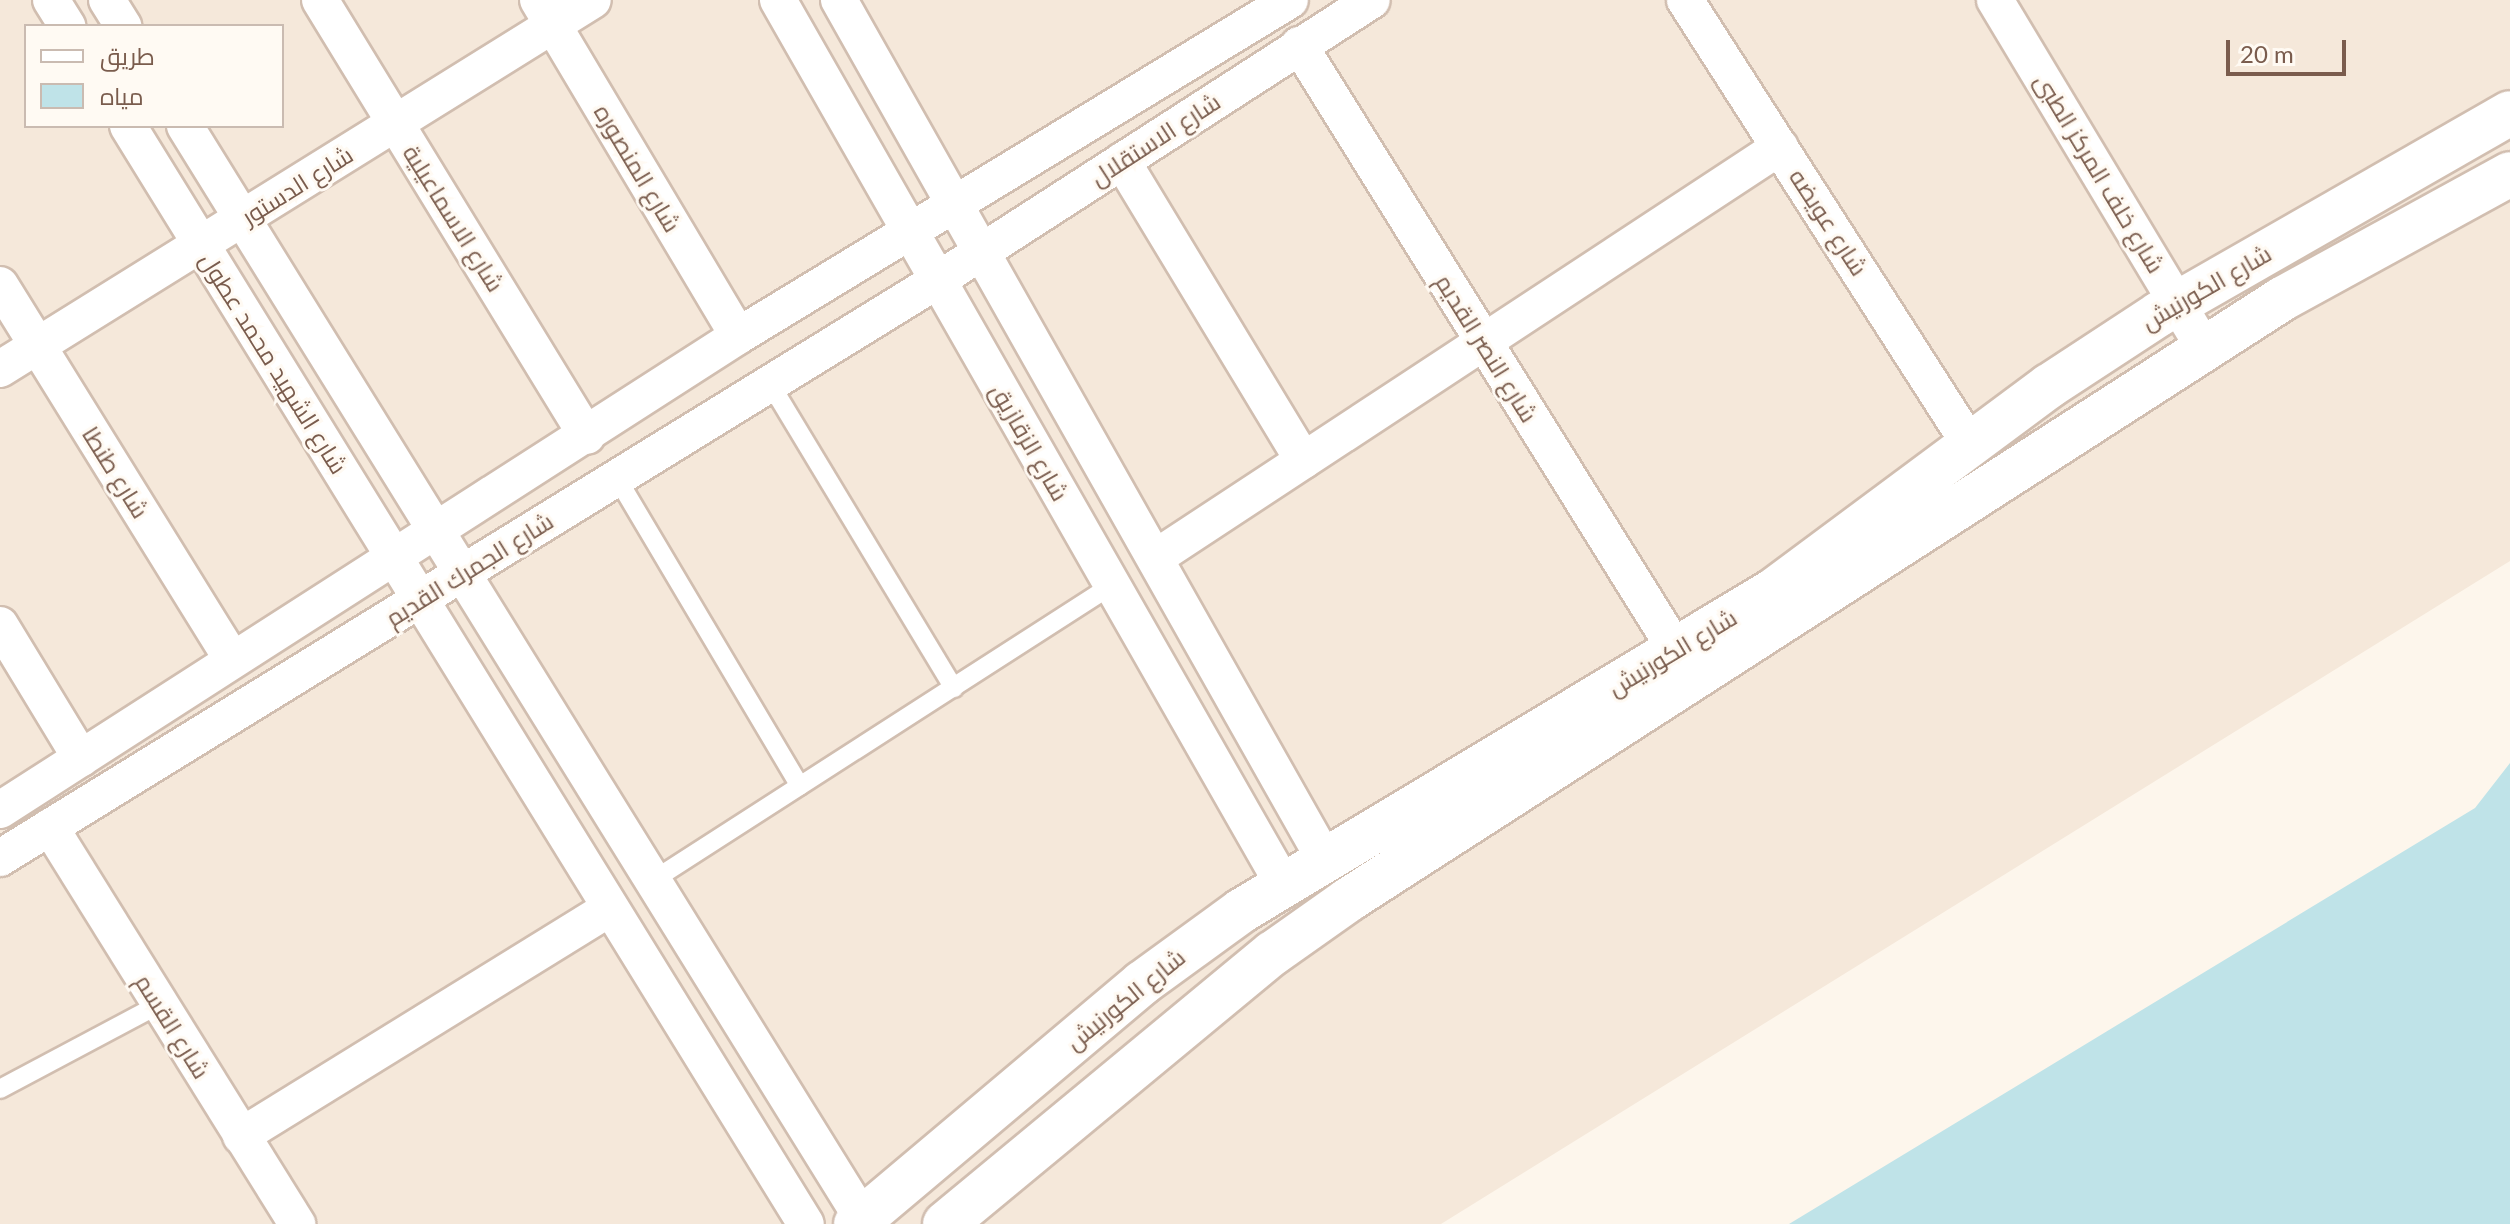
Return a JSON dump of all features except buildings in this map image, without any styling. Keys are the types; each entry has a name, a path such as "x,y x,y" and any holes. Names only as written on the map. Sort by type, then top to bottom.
{"main road":[{"name":"شارع الكورنيش","path":"862,1222 1142,983 1283,884 1676,650 1847,541 1971,446 2179,302 2510,113"},
{"name":"شارع الكورنيش","path":"945,1224 1308,928 1348,900 2204,348 2510,174"},
{"path":"1325,860 1348,900"},
{"path":"1283,884 1308,928"}],"street":[{"path":"51,0 66,24"},
{"path":"107,0 122,24"},
{"name":"شارع الاسماعيلية","path":"320,0 587,436"},
{"name":"شارع الدستور","path":"0,369 396,123 545,12 593,0"},
{"name":"شارع الزقازيق","path":"778,0 1283,884"},
{"path":"839,0 1325,860"},
{"name":"شارع الاستقلال","path":"911,233 1290,0"},
{"name":"شارع الاستقلال","path":"938,280 1372,0"},
{"name":"شارع عويضه","path":"1685,0 1971,446"},
{"name":"شارع خلف المركز الطبى","path":"1995,0 2204,348"},
{"name":"شارع المنصوره","path":"545,12 738,336"},
{"name":"شارع النصر القديم","path":"1299,45 1676,650"},
{"name":"شارع الشهيد محمد عطول","path":"129,128 806,1224"},
{"name":"شارع الشهيد محمد عطول","path":"186,128 862,1222"},
{"path":"1155,558 1780,147"},
{"path":"1122,161 1303,460"},
{"name":"شارع الجمرك القديم","path":"0,810 231,658 587,436 738,336 911,233"},
{"name":"شارع الجمرك القديم","path":"0,858 938,280"},
{"name":"شارع طنطا","path":"0,285 231,658"},
{"path":"0,625 81,758"},
{"name":"شارع القسم","path":"50,827 297,1224"},
{"path":"241,1136 609,909"}],"lane":[{"path":"771,385 954,688"},
{"path":"617,478 800,786"},
{"path":"652,881 1112,585"},
{"path":"0,1089 160,1004"}],"shaded area":[{"path":"0,0 2510,0 2510,561 1441,1224 0,1224"}],"water":[{"path":"2510,763 2510,1224 1789,1224 2475,808"}]}
